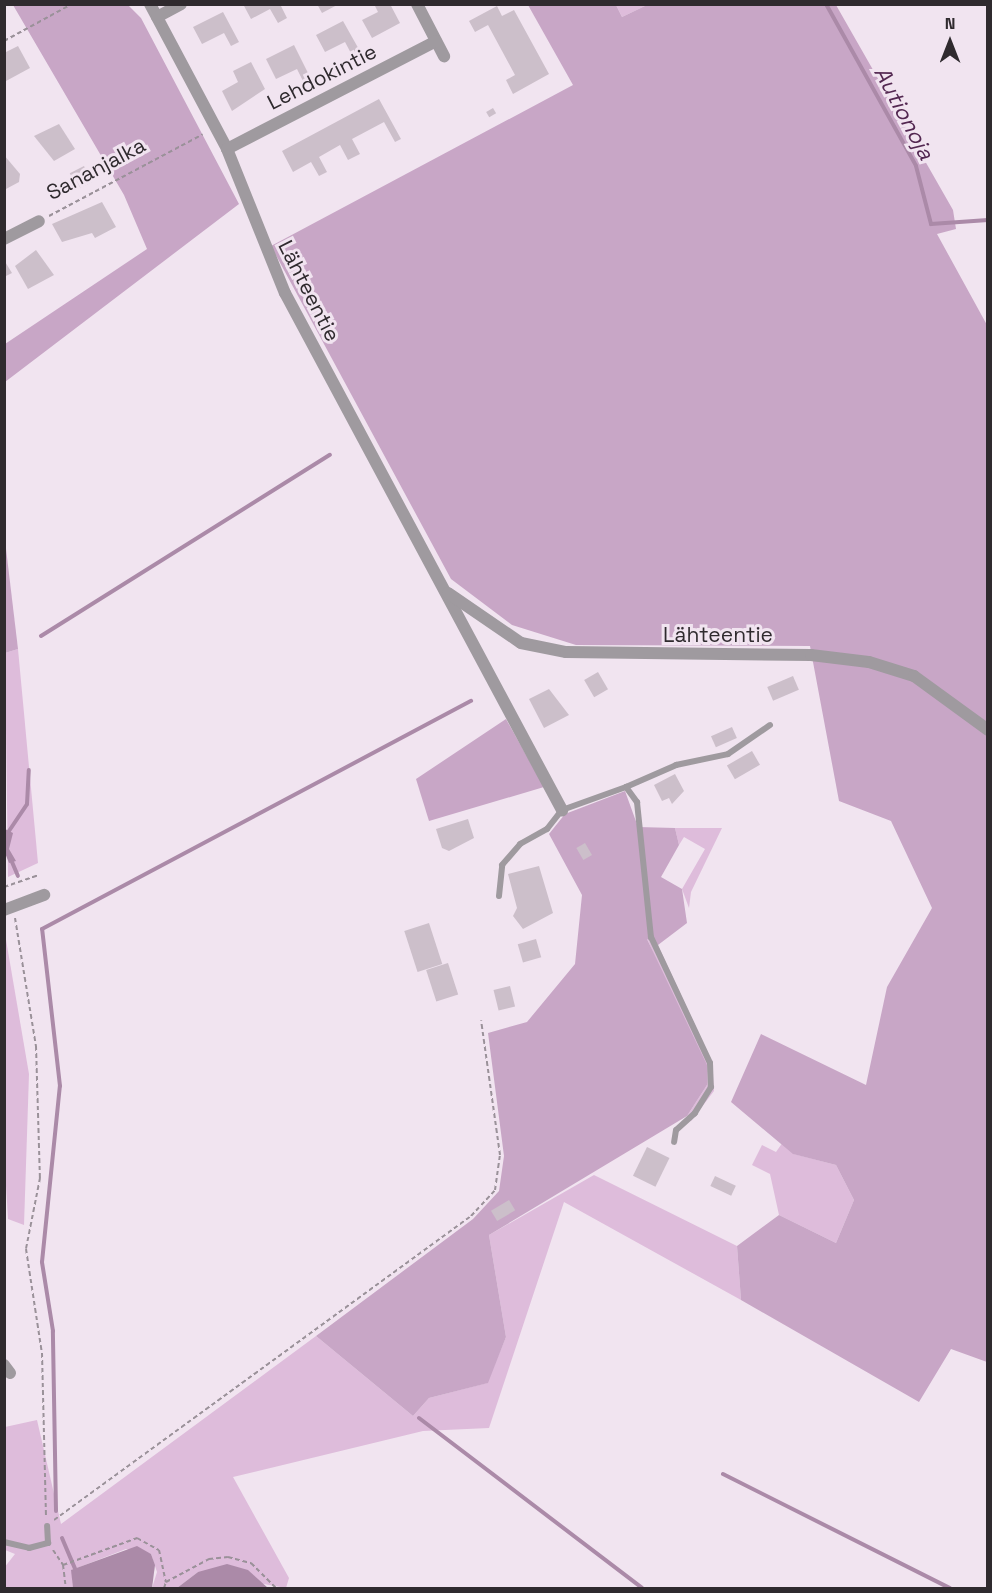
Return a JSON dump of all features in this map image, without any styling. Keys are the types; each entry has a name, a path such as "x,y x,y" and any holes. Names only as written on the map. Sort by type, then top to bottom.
{"street":[{"name":"Lähteentie","path":"150,4 226,149 285,293 562,810"},
{"path":"157,17 181,4"},
{"path":"417,4 444,56"},
{"name":"Lehdokintie","path":"226,149 436,40"},
{"name":"Sananjalka","path":"4,239 39,221"},
{"name":"Lähteentie","path":"445,591 521,643 566,652 811,655 869,662 914,676 987,730"},
{"path":"8,908 44,895"}],"lane":[{"path":"499,896 502,865 562,810 626,787 676,765 728,754 770,725"},
{"path":"626,787 638,811 651,937 710,1063 711,1087 695,1113 676,1130 674,1142"},
{"path":"4,1542 29,1548 48,1543 46,1526"}],"path":[{"path":"4,41 72,4"},
{"name":"Sananjalka","path":"39,221 206,132"},
{"path":"4,887 38,875"},
{"path":"8,908 36,1046 40,1178 26,1249 42,1353 46,1526"},
{"path":"46,1526 471,1216 495,1190 500,1155 481,1020"},
{"path":"63,1565 137,1538 159,1550 166,1582 164,1588"},
{"path":"48,1543 63,1565 66,1588"},
{"path":"166,1582 209,1559 228,1557 251,1563 276,1588"}],"shaded area":[{"path":"13,5 128,5 141,18 239,204 5,382 5,344 147,249 124,195"},
{"path":"528,5 616,5 622,17 647,5 836,5 953,210 956,229 937,234 987,325 987,1362 951,1349 919,1402 741,1300 737,1246 779,1215 836,1243 854,1200 836,1165 793,1154 731,1102 761,1034 866,1085 887,987 932,908 891,821 839,801 810,646 576,645 512,625 451,579 271,246 573,85"},
{"path":"616,5 647,5 622,17"},
{"path":"4,532 18,649 5,653 4,653"},
{"path":"18,649 38,863 8,877 5,653"},
{"path":"506,719 544,787 429,821 416,779"},
{"path":"625,791 638,827 675,828 679,845 661,877 682,889 687,923 658,945 647,939 707,1065 707,1085 687,1116 489,1235 506,1337 488,1383 429,1398 413,1416 316,1336 473,1219 499,1191 504,1156 488,1033 527,1022 575,964 582,895 549,834 565,814"},
{"path":"675,828 722,828 691,892 689,908 682,889 705,849 684,837 679,845"},
{"path":"5,829 13,833 9,849 16,861 9,863 5,853"},
{"path":"4,928 29,1074 24,1225 8,1219 5,1169"},
{"path":"647,938 658,945 712,1062 714,1091 691,1121 687,1116 707,1085"},
{"path":"783,1142 794,1154 836,1165 854,1200 836,1243 779,1215 770,1174 752,1165 762,1145 776,1152"},
{"path":"594,1175 737,1246 741,1300 564,1202 489,1428 423,1431 233,1477 289,1578 286,1588 198,1572 177,1588 152,1588 157,1572 151,1554 126,1549 72,1570 73,1588 5,1588 4,1568 15,1554 5,1550 5,1427 37,1420 61,1524 316,1336 413,1416 429,1398 487,1383 506,1337 489,1235"},
{"path":"137,1546 151,1554 155,1565 152,1588 73,1588 71,1570"},
{"path":"227,1564 248,1570 268,1588 177,1588 198,1572"}],"building":[{"path":"243,4 280,4 287,18 278,23 270,9 251,19"},
{"path":"317,4 339,4 322,13"},
{"path":"374,4 390,4 400,23 372,38 362,20 378,12"},
{"path":"497,6 502,16 514,10 549,74 513,94 506,80 515,75 488,25 475,32 469,21"},
{"path":"223,12 239,42 231,46 224,33 202,44 193,27"},
{"path":"343,21 361,53 353,57 345,42 325,52 316,35"},
{"path":"294,45 311,79 304,83 297,69 276,79 266,59"},
{"path":"18,46 30,68 6,81 4,53"},
{"path":"251,62 265,89 232,111 222,91 238,82 233,71"},
{"path":"379,99 401,139 395,142 384,122 352,139 360,154 348,160 340,145 319,157 327,172 319,176 311,162 293,172 282,151"},
{"path":"493,108 496,113 489,117 486,112"},
{"path":"59,124 75,149 54,161 34,136"},
{"path":"4,155 20,174 19,182 6,189"},
{"path":"84,166 92,182 78,189 70,173"},
{"path":"102,202 116,227 95,238 92,233 62,242 52,224"},
{"path":"36,250 54,275 28,289 15,266"},
{"path":"4,260 12,273 4,277"},
{"path":"598,672 608,689 594,697 584,680"},
{"path":"793,676 799,690 773,701 767,687"},
{"path":"549,689 569,715 544,728 529,699"},
{"path":"732,727 737,738 716,747 711,736"},
{"path":"752,751 760,765 735,779 727,766"},
{"path":"675,774 684,791 672,804 669,798 662,801 654,785"},
{"path":"468,819 474,838 449,851 442,848 436,829"},
{"path":"585,843 592,855 583,860 576,848"},
{"path":"539,866 553,913 523,929 513,916 517,908 508,874"},
{"path":"429,923 442,964 418,972 404,931"},
{"path":"536,939 541,957 523,963 518,944"},
{"path":"448,963 458,994 436,1001 426,970"},
{"path":"510,986 515,1006 499,1010 494,990"},
{"path":"647,1147 669,1158 655,1187 633,1176"},
{"path":"715,1176 736,1186 731,1196 710,1186"},
{"path":"509,1200 515,1210 497,1221 491,1211"}],"waterway":[{"name":"Autionoja","path":"826,4 916,166 931,224 988,220"},
{"path":"41,636 330,455"},
{"path":"56,1511 53,1331 42,1262 60,1086 42,929 471,701"},
{"path":"9,831 27,804 29,770"},
{"path":"12,862 18,876"},
{"path":"419,1418 642,1588"},
{"path":"723,1474 950,1588"},
{"path":"62,1538 75,1568"}]}
